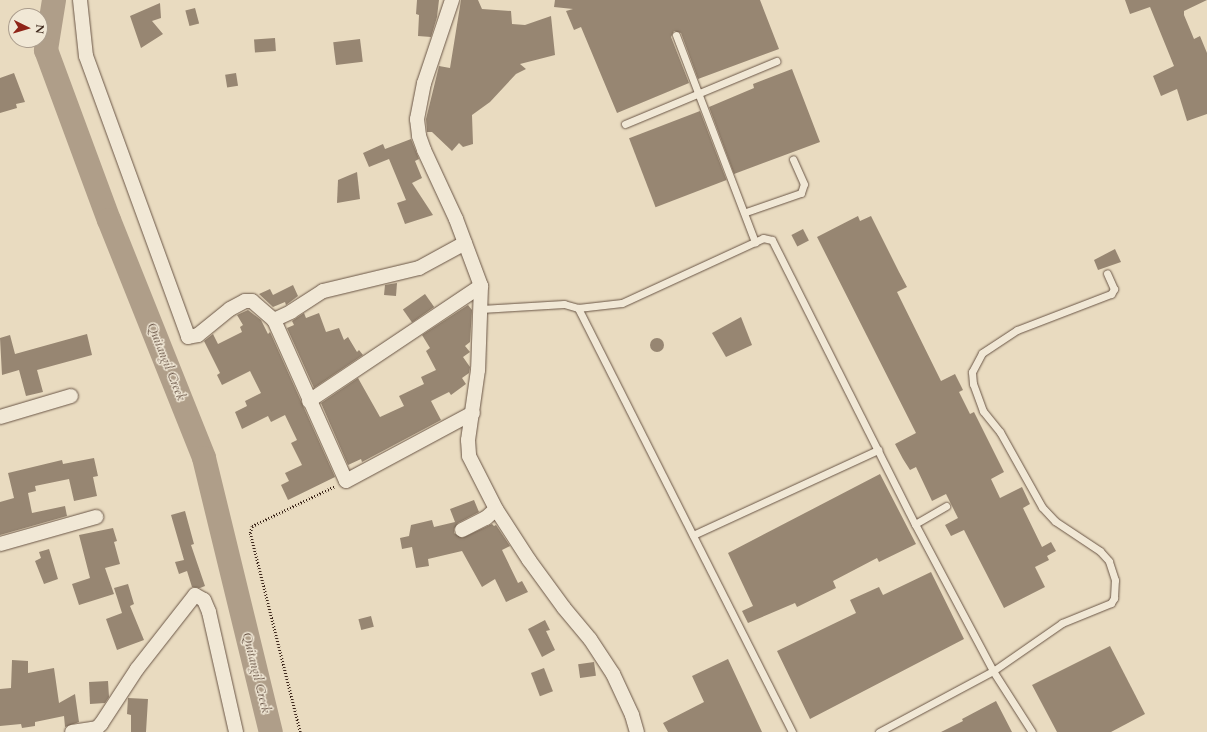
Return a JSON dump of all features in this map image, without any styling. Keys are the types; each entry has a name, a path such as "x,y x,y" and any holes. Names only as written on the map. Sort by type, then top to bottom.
{"street":[{"path":"80,0 86,56 188,337 198,335 230,309 245,301 252,301 274,320 346,481 473,413"},
{"path":"452,0 424,83 417,119 419,136 424,150 465,243 481,286 481,309 473,413 468,440 469,456 496,509 529,560 564,608 590,639 613,674 637,732"},
{"path":"274,320 291,312 322,291 419,268 465,243"},
{"path":"310,401 481,286"},
{"path":"0,417 71,396"},
{"path":"462,530 486,518 496,509"},
{"path":"0,544 96,517"},
{"path":"72,732 97,728 101,724 137,669 195,595 204,600 209,612 236,732"}],"lane":[{"path":"676,36 746,212 748,229 755,242"},
{"path":"625,124 700,94 731,78 776,61"},
{"path":"746,212 801,193 804,184 793,160"},
{"path":"481,309 564,304 578,308 622,303 763,238 772,240 915,524 993,671 1032,732"},
{"path":"880,732 993,671 1062,624 1111,603 1116,592 1116,586 1109,561 1100,551 1055,521 1042,507 1000,432 983,411 973,384 972,372 982,353 1017,330 1111,294 1114,289 1107,273"},
{"path":"578,308 792,732"},
{"path":"693,534 878,450"},
{"path":"915,524 946,506"}],"path":[{"path":"300,732 250,533 252,526 346,481"}],"building":[{"path":"417,0 439,0 437,17 431,37 418,36 419,15 416,14"},
{"path":"461,0 478,0 482,9 511,11 512,24 525,25 551,16 555,55 520,64 526,69 516,74 490,102 472,115 473,144 463,147 459,143 452,151 432,132 427,132 426,119 439,66 450,68"},
{"path":"555,0 760,0 779,49 698,79 681,33 674,31 671,37 689,83 617,113 581,27 574,30 566,11 573,9 554,7"},
{"path":"1125,0 1207,0 1184,11 1184,15 1194,39 1200,36 1207,53 1207,114 1187,121 1177,89 1161,96 1153,76 1174,66 1150,7 1130,14"},
{"path":"160,3 161,18 152,21 163,34 141,48 130,16"},
{"path":"195,8 199,23 189,26 185,11"},
{"path":"275,38 276,51 255,52 254,39"},
{"path":"360,39 363,62 336,65 333,42"},
{"path":"792,69 820,142 734,174 709,107 754,88 753,84"},
{"path":"14,73 25,102 16,104 17,108 0,113 0,78"},
{"path":"236,73 238,86 227,88 225,75"},
{"path":"700,111 727,180 656,207 629,138"},
{"path":"411,139 419,159 415,161 422,178 412,183 433,215 405,224 397,203 406,200 389,159 369,167 363,153 383,144 385,149"},
{"path":"357,172 360,199 337,203 338,180"},
{"path":"858,216 860,221 871,216 907,287 897,292 941,381 955,374 963,390 959,392 970,414 974,412 1004,472 991,479 1000,498 1022,487 1030,504 1023,508 1042,547 1051,542 1056,551 1047,556 1049,560 1035,567 1045,587 1004,608 964,530 951,536 945,525 958,518 946,494 932,501 916,467 910,470 895,444 916,433 817,237"},
{"path":"803,229 809,241 797,246 791,235"},
{"path":"1115,249 1121,262 1098,270 1094,260"},
{"path":"397,283 396,296 384,295 385,285"},
{"path":"293,285 298,296 286,305 285,302 273,307 259,294 270,289 273,295"},
{"path":"425,294 434,307 412,323 403,309"},
{"path":"468,305 472,310 470,342 465,346 470,352 463,357 470,367 469,373 462,378 466,384 451,395 449,392 431,401 441,420 362,462 361,459 348,465 321,403 358,378 380,417 404,406 399,396 424,384 421,377 436,370 426,351 430,348 422,335"},
{"path":"248,310 261,320 268,334 270,332 335,477 288,500 281,485 289,481 285,473 302,465 291,443 297,440 285,415 271,422 268,416 242,429 235,412 247,406 245,401 261,393 250,371 222,385 217,375 220,373 204,341 213,334 218,344 242,332 240,327 243,325 237,315"},
{"path":"304,313 306,318 319,313 326,332 339,328 344,340 348,337 357,352 359,350 363,355 314,388 287,328 294,325 292,321"},
{"path":"741,317 752,345 726,357 712,333"},
{"path":"87,334 92,355 37,370 43,392 26,396 19,370 2,375 0,338 10,335 15,354"},
{"path":"657,338 662,340 664,345 662,350 657,352 652,350 650,345 652,340"},
{"path":"94,458 98,476 93,477 97,496 74,501 69,479 35,486 36,491 28,493 32,513 65,506 67,516 0,535 0,502 14,498 8,473 62,460 63,464"},
{"path":"880,474 916,544 879,562 877,558 833,581 836,588 797,607 795,603 748,623 742,611 753,606 728,553"},
{"path":"474,500 479,512 458,523 454,529 454,533 462,538 492,524 494,526 496,525 510,546 502,550 518,583 522,581 528,592 506,602 495,579 482,587 462,551 428,559 429,566 416,568 412,547 402,549 400,538 409,536 411,525 432,520 434,527 455,522 450,509"},
{"path":"185,511 194,544 191,545 205,586 200,588 192,587 187,571 179,574 175,562 184,560 171,515"},
{"path":"113,528 117,541 114,542 120,564 105,568 114,594 79,605 72,584 90,578 79,535"},
{"path":"49,549 58,579 44,584 35,561 41,558 39,552"},
{"path":"931,572 964,639 810,719 777,651 856,613 850,600 879,587 883,595"},
{"path":"128,584 134,604 130,606 144,640 117,650 106,619 122,613 114,588"},
{"path":"371,616 374,627 361,630 358,619"},
{"path":"545,620 550,630 546,631 555,650 542,657 528,629"},
{"path":"1110,646 1145,714 1111,732 1057,732 1032,685"},
{"path":"728,659 762,732 668,732 663,723 704,702 692,676"},
{"path":"12,660 28,661 28,673 54,668 59,703 75,694 79,722 65,727 64,716 35,722 35,726 22,728 21,724 0,726 0,689 11,688"},
{"path":"594,662 596,676 580,678 578,664"},
{"path":"544,668 553,691 540,696 531,673"},
{"path":"108,681 109,697 105,703 90,704 89,682"},
{"path":"128,698 148,699 146,732 131,732 131,715 127,714"},
{"path":"996,701 1012,732 941,732 963,721 962,719"}],"waterway":[{"name":"Quitangil Creek","path":"54,0 46,50 109,220 204,458 271,732"}]}
